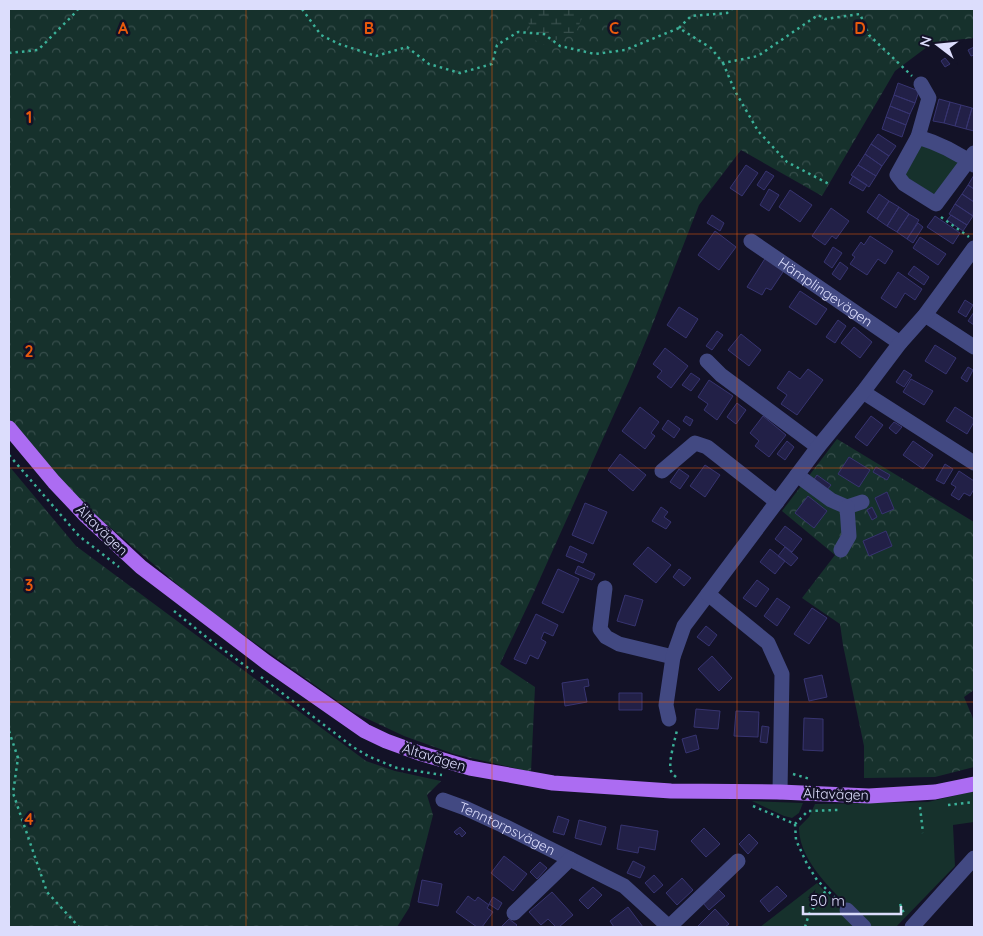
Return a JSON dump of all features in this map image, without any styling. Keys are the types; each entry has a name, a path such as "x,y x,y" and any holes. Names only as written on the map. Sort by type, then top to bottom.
{"main road":[{"name":"Ältavägen","path":"9,428 54,482 86,516 141,567 266,662 365,731 386,742 470,768 553,783 670,791 780,792 869,796 935,792 974,784"}],"street":[{"path":"918,137 933,141 972,160 936,204 904,184 897,175 918,137 929,98 920,84"},
{"name":"Hämplingevägen","path":"751,241 900,343"},
{"path":"669,719 666,705 673,657 684,626 818,447 900,343 925,315 974,248"},
{"path":"925,315 974,348"},
{"path":"707,360 720,375 818,447"},
{"path":"863,392 974,463"},
{"path":"662,472 694,443 707,447 776,502"},
{"path":"797,475 831,500 847,506 862,502"},
{"path":"841,550 849,536 847,506"},
{"path":"605,588 600,629 606,637 619,644 673,657"},
{"path":"708,594 768,643 782,674 780,792"},
{"name":"Tenntorpsvägen","path":"443,800 502,825 624,886 669,927 738,861"},
{"path":"912,927 974,858"},
{"name":"Tenntorpsvägen","path":"514,913 570,859"},
{"path":"847,910 864,927"}],"path":[{"path":"9,53 38,50 78,9"},
{"path":"302,9 321,35 339,44 376,56 407,46 429,64 460,73 492,64 497,45 518,32 544,34 560,46 595,54 625,50 679,28 691,16 727,13 732,9"},
{"path":"723,63 758,56 818,15 825,20 860,14 869,34 920,84"},
{"path":"679,28 711,48 723,63 735,90 758,131 787,162 829,184"},
{"path":"936,204 939,216 974,240"},
{"path":"9,454 79,536 126,573"},
{"path":"172,610 353,747 370,757 397,768 446,776"},
{"path":"669,719 677,730 671,770 676,777 684,778"},
{"path":"9,732 18,758 13,793 48,892 79,927"},
{"path":"781,771 813,780"},
{"path":"749,804 795,824"},
{"path":"920,807 923,834"},
{"path":"808,811 795,824 796,840 817,880 847,910"},
{"path":"805,927 809,914 827,889"}],"green space":[{"path":"9,9 974,9 974,38 931,44 895,71 822,196 741,150 699,205 629,381 500,664 535,687 531,772 454,754 404,736 353,712 204,607 79,501 13,427 9,419"},
{"path":"523,9 586,9 576,32 538,47"},
{"path":"921,144 960,162 938,197 903,175"},
{"path":"837,439 974,522 974,690 964,697 974,721 974,767 935,777 864,778 864,746 840,624 802,598 835,555 782,511"},
{"path":"9,466 76,546 366,761 395,771 441,781 427,795 433,815 409,908 397,927 9,927"},
{"path":"974,791 974,822 953,825 955,866 896,927 870,927 836,894 814,869 801,841 799,827 809,817 815,804 928,802"},
{"path":"752,801 803,803 799,813 792,818"},
{"path":"817,883 858,927 760,927"}],"building":[{"path":"974,47 974,55 971,56 968,50"},
{"path":"945,58 950,64 945,67 941,61"},
{"path":"898,83 919,91 915,103 894,95"},
{"path":"894,95 915,103 910,114 890,106"},
{"path":"939,99 950,102 944,123 933,121"},
{"path":"950,102 961,105 955,126 944,123"},
{"path":"961,105 972,108 966,129 955,126"},
{"path":"890,106 910,114 906,125 886,117"},
{"path":"972,108 974,109 974,131 966,129"},
{"path":"886,117 906,125 902,137 882,129"},
{"path":"878,134 896,146 889,156 871,144"},
{"path":"871,144 889,156 882,166 865,154"},
{"path":"865,154 882,166 876,176 858,165"},
{"path":"746,165 758,173 742,196 730,188"},
{"path":"858,165 876,176 869,187 851,175"},
{"path":"766,171 774,176 764,190 757,185"},
{"path":"974,175 974,189 968,185"},
{"path":"853,176 867,185 863,191 849,183"},
{"path":"968,185 974,189 974,202 962,194"},
{"path":"769,189 779,195 769,211 760,205"},
{"path":"790,190 812,205 800,222 779,207"},
{"path":"879,194 889,201 877,219 867,212"},
{"path":"962,194 974,202 973,216 955,204"},
{"path":"889,201 899,207 887,226 877,219"},
{"path":"955,204 973,216 967,225 949,214"},
{"path":"899,207 909,214 897,232 887,226"},
{"path":"831,208 849,221 836,239 832,236 825,245 812,236"},
{"path":"909,214 919,220 907,239 897,232"},
{"path":"712,215 724,223 720,231 707,223"},
{"path":"951,215 967,225 963,231 947,220"},
{"path":"935,216 960,233 953,244 927,227"},
{"path":"918,223 923,227 913,243 907,239"},
{"path":"715,231 736,247 719,270 698,255"},
{"path":"870,236 893,251 885,264 878,259 867,275 850,264 855,257 852,255 861,242 864,245"},
{"path":"920,237 946,254 938,265 913,248"},
{"path":"833,247 842,253 832,268 824,262"},
{"path":"766,257 785,269 771,290 766,288 762,295 747,287"},
{"path":"840,262 848,268 840,280 832,274"},
{"path":"914,266 929,277 924,285 908,274"},
{"path":"898,272 922,289 915,300 905,293 896,308 881,298"},
{"path":"800,291 827,309 816,325 789,307"},
{"path":"965,300 973,305 966,317 958,312"},
{"path":"679,307 698,319 686,338 667,325"},
{"path":"974,312 974,325 968,321"},
{"path":"838,320 846,326 835,343 826,337"},
{"path":"854,327 872,342 860,358 841,343"},
{"path":"717,331 723,335 712,350 706,346"},
{"path":"741,334 761,350 749,366 728,350"},
{"path":"935,345 956,358 946,374 925,361"},
{"path":"665,348 688,366 671,388 657,377 662,371 653,364"},
{"path":"968,367 973,370 967,382 961,378"},
{"path":"808,369 823,380 797,415 781,404 787,395 777,388 789,371 800,379"},
{"path":"904,370 912,375 904,387 896,382"},
{"path":"691,373 700,379 691,391 682,385"},
{"path":"911,379 933,391 924,405 903,392"},
{"path":"709,380 733,396 717,420 704,410 708,404 698,397"},
{"path":"737,403 746,410 736,424 727,417"},
{"path":"640,407 659,422 651,433 655,436 645,449 622,431"},
{"path":"955,407 974,419 967,434 946,421"},
{"path":"686,416 693,420 690,426 683,421"},
{"path":"763,416 786,435 769,457 755,446 759,441 750,433"},
{"path":"871,416 883,425 867,446 855,437"},
{"path":"668,420 680,429 674,438 662,429"},
{"path":"894,422 902,427 896,434 889,428"},
{"path":"787,441 794,447 785,460 777,454"},
{"path":"913,441 933,455 923,469 903,455"},
{"path":"620,454 646,475 633,491 608,470"},
{"path":"849,457 870,470 859,487 838,474"},
{"path":"945,464 953,469 944,484 936,480"},
{"path":"705,465 720,475 705,497 690,486"},
{"path":"876,467 890,475 887,480 873,472"},
{"path":"679,469 689,476 680,489 670,482"},
{"path":"959,471 974,481 974,489 970,496 964,493 959,500 951,495 956,487 951,484"},
{"path":"817,475 831,485 826,491 813,481"},
{"path":"887,492 894,509 882,514 875,498"},
{"path":"808,496 827,511 814,528 795,513"},
{"path":"585,503 607,512 593,544 572,535"},
{"path":"661,507 668,512 664,517 671,522 666,529 652,521"},
{"path":"872,507 877,517 872,520 867,510"},
{"path":"785,526 802,539 792,552 775,539"},
{"path":"886,531 892,546 869,556 863,541"},
{"path":"570,546 587,554 583,563 566,556"},
{"path":"648,547 671,565 656,583 633,564"},
{"path":"785,547 798,558 791,566 778,556"},
{"path":"770,549 785,561 775,574 760,562"},
{"path":"578,566 595,574 592,580 575,573"},
{"path":"558,569 579,579 563,613 542,603"},
{"path":"679,569 691,578 684,586 673,577"},
{"path":"757,580 769,589 756,607 743,598"},
{"path":"625,595 643,600 635,626 617,621"},
{"path":"777,598 790,607 777,626 764,616"},
{"path":"812,608 827,618 809,644 794,634"},
{"path":"536,614 558,625 553,636 544,632 541,639 546,642 538,659 530,655 526,664 514,659"},
{"path":"706,626 717,635 709,646 697,637"},
{"path":"712,656 732,678 719,691 698,669"},
{"path":"822,675 827,697 809,701 804,679"},
{"path":"588,679 589,686 584,687 587,702 565,706 562,683"},
{"path":"619,693 642,693 642,710 619,710"},
{"path":"696,709 720,711 718,729 694,727"},
{"path":"736,711 759,712 758,737 734,736"},
{"path":"804,718 823,719 823,751 803,750"},
{"path":"762,726 769,727 767,743 760,742"},
{"path":"696,735 699,749 686,753 682,739"},
{"path":"558,816 569,820 564,835 553,832"},
{"path":"579,820 606,827 601,845 575,838"},
{"path":"621,825 658,831 655,850 639,847 638,853 617,849"},
{"path":"460,827 466,833 462,837 459,833 457,835 454,832"},
{"path":"704,828 720,844 706,857 691,841"},
{"path":"749,834 758,843 748,854 739,844"},
{"path":"504,856 527,874 513,891 491,873"},
{"path":"633,861 645,867 640,878 627,873"},
{"path":"540,862 547,868 537,879 530,872"},
{"path":"654,875 663,885 654,893 645,883"},
{"path":"682,878 693,890 677,905 666,893"},
{"path":"422,880 442,884 438,906 418,902"},
{"path":"777,886 787,896 769,912 760,901"},
{"path":"593,887 602,895 588,909 579,900"},
{"path":"718,889 725,896 709,910 703,903"},
{"path":"552,892 573,915 559,927 556,927 548,919 541,925 529,912"},
{"path":"468,896 475,901 478,897 489,905 487,908 493,912 482,927 477,927 456,912"},
{"path":"493,897 502,903 498,910 489,904"},
{"path":"628,907 643,927 614,927 610,921"},
{"path":"715,909 729,924 725,927 697,927"},
{"path":"509,919 517,925 515,927 501,927"}]}
